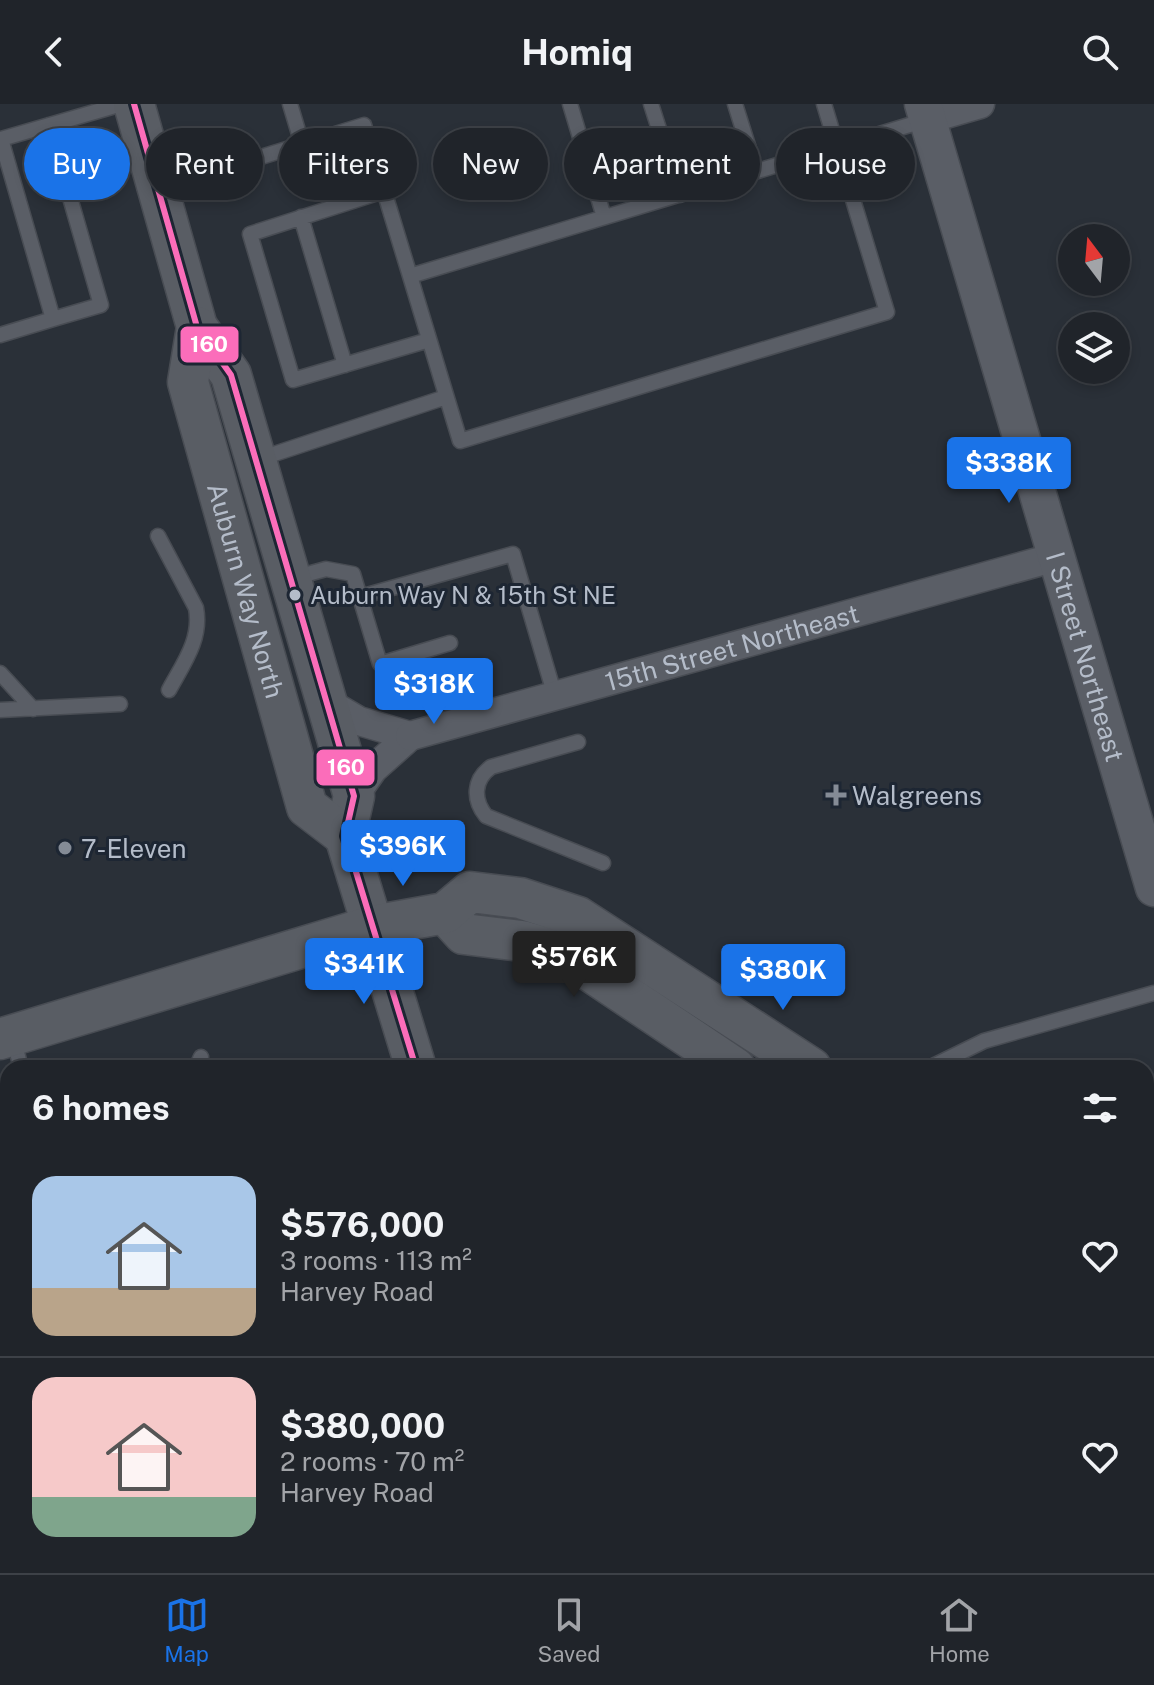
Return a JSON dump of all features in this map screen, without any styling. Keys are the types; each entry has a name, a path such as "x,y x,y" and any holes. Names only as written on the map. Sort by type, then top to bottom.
{"main road":[{"name":"Auburn Way North","path":"134,104 146,145"},
{"name":"Auburn Way North","path":"162,200 197,327 231,375 354,796 345,836 414,1060"},
{"name":"Auburn Way North","path":"197,327 188,382 307,807 345,836"},
{"path":"11,1047 373,926 445,913 470,892 520,898 578,917 799,1060"},
{"path":"445,913 464,934 522,941 551,949 587,969 723,1059"},
{"path":"723,1059 715,1038 725,1035 764,1060"}],"street":[{"path":"925,112 980,104"},
{"name":"I Street Northeast","path":"925,112 1154,888"},
{"name":"15th Street Northeast","path":"354,796 373,769 410,736 1056,557"},
{"path":"325,701 359,721 410,736"}],"lane":[{"path":"53,319 0,139 122,104"},
{"path":"290,104 297,128"},
{"path":"570,104 604,217"},
{"path":"651,104 659,128"},
{"path":"735,104 743,128"},
{"path":"824,104 831,128"},
{"path":"885,128 925,112"},
{"path":"0,335 101,305 49,125"},
{"path":"355,200 250,234 293,380 429,340"},
{"path":"387,200 460,441 887,312 853,200"},
{"path":"410,276 663,200"},
{"path":"301,217 345,365"},
{"path":"255,460 446,397"},
{"path":"158,536 196,608 198,618 194,644 169,690"},
{"path":"360,597 513,554 555,696"},
{"path":"289,579 326,569 353,574 380,664 450,643"},
{"path":"0,673 33,709"},
{"path":"0,710 120,704"},
{"path":"578,742 491,767 483,772 477,784 477,799 486,816 603,863"},
{"path":"945,1060 984,1041 1154,993"}],"transit line":[{"name":"160","path":"134,104 197,327 231,375 354,796 345,836 414,1060"}],"place":[{"name":"Auburn Way N & 15th St NE","path":"295,595"},
{"name":"Walgreens","path":"836,795"},
{"name":"7-Eleven","path":"65,848"}]}
